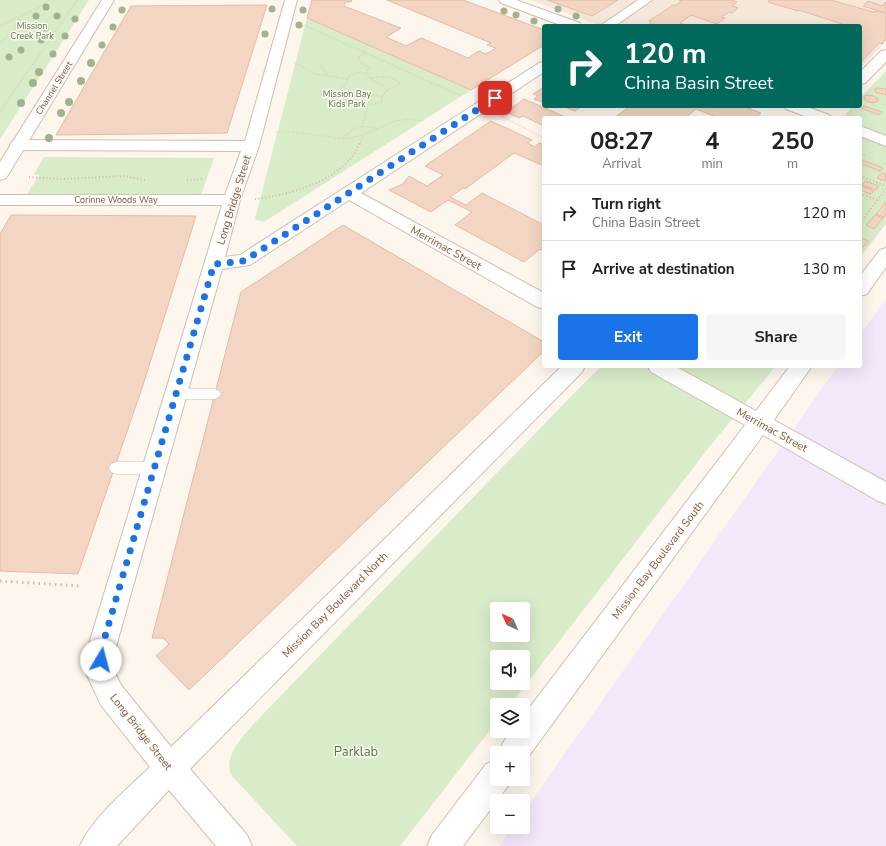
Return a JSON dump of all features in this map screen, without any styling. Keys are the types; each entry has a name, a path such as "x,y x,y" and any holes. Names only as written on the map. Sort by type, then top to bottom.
{"street":[{"name":"Channel Street","path":"0,175 108,0"},
{"name":"Long Bridge Street","path":"236,846 170,769 111,695 100,672 102,647 232,200 250,146 291,0"},
{"path":"505,0 570,24"},
{"path":"609,24 646,0"},
{"path":"862,78 886,54"},
{"path":"214,264 244,261 542,67"},
{"path":"796,108 818,116"},
{"path":"825,116 833,108"},
{"path":"862,132 886,141"},
{"path":"18,144 250,146"},
{"name":"Merrimac Street","path":"349,193 542,301"},
{"name":"Corinne Woods Way","path":"0,200 232,200"},
{"path":"862,286 886,254"},
{"name":"Mission Bay Boulevard North","path":"96,846 125,813 573,368"},
{"name":"Merrimac Street","path":"662,368 886,494"},
{"name":"Mission Bay Boulevard South","path":"518,746 801,368"},
{"path":"444,846 490,784"}],"lane":[{"path":"175,394 215,394"},
{"path":"116,468 154,468"}],"path":[{"path":"0,26 36,9 50,0"},
{"path":"0,112 77,0"},
{"path":"0,42 15,30 19,17"},
{"path":"287,17 483,106"},
{"path":"366,53 358,58 358,60 369,68 366,74"},
{"path":"274,62 300,65 316,74 348,79"},
{"path":"321,66 328,76"},
{"path":"371,79 381,76 391,77 400,83 398,86 387,90 382,97 383,100 374,105 346,100 346,94 342,87 348,83 348,79 351,74 362,72 371,79 386,87 387,90"},
{"path":"364,102 364,98 368,96 374,95 382,97"},
{"path":"362,126 368,104"},
{"path":"848,116 852,111"},
{"path":"497,114 542,137"},
{"path":"275,132 292,132 344,139 363,135 394,121 410,119 428,121 450,127"},
{"path":"344,139 350,131 362,126 377,128"},
{"path":"232,200 265,198 292,191 337,171 350,159 358,148 363,135"},
{"path":"29,177 62,179 124,176 149,180"},
{"path":"862,177 886,187 862,220"},
{"path":"184,180 207,179"},
{"path":"862,194 877,200"},
{"path":"882,194 886,196"},
{"path":"0,581 80,586"}],"shaded area":[{"path":"530,0 886,0 886,42 862,65 862,24 596,24"},
{"path":"886,299 886,846 499,846 508,834 530,834 530,803 837,368 862,368 862,332"}],"green space":[{"name":"Mission Creek Park","path":"0,0 89,0 0,139"},
{"name":"Mission Bay Kids Park","path":"307,18 471,90 264,222 255,219"},
{"path":"886,71 886,224 862,254 862,116 844,116 850,108 862,108 862,96"},
{"path":"44,157 214,158 201,195 27,194 39,175 34,174"},
{"name":"Parklab","path":"600,368 774,368 710,446 530,679 530,650 490,650 490,690 522,690 515,698 490,698 490,730 400,846 297,846 232,776 229,768 230,759 239,741"}],"building":[{"path":"312,0 352,0 351,2 345,2 344,6 401,28 386,37 406,46 421,38 468,58 479,51 486,54 496,48 487,45 491,43 387,0 463,0 542,29 542,46 471,90 307,18"},
{"path":"547,0 618,0 592,16"},
{"path":"679,0 731,0 737,2 732,6 738,8 732,13 729,12 721,17 725,18 717,24 691,15 680,23 683,24 649,24 652,22 649,21 673,5 675,6 682,1"},
{"path":"769,0 831,0 873,12 878,11 886,13 886,39 882,44 879,43 862,61 862,24 842,24 768,2"},
{"path":"868,1 882,6 886,2 886,13 863,6"},
{"path":"267,5 227,133 56,135 131,6"},
{"path":"542,88 542,102 534,99 538,96 533,94"},
{"path":"875,89 886,89 886,95 875,92"},
{"path":"864,96 874,96 878,99 878,101 874,103 868,102 864,99"},
{"path":"524,99 563,116 542,116 542,125 523,116 519,118 506,112"},
{"path":"864,106 882,112 879,115 861,108"},
{"path":"567,108 579,108 575,111"},
{"path":"627,108 748,108 761,113 757,116 714,116 696,109 687,116 617,116"},
{"path":"491,121 532,140 527,143 535,147 539,143 542,144 542,165 514,153 465,189 463,188 450,197 466,205 482,193 542,224 542,250 540,249 524,262 455,225 472,212 448,200 431,212 389,190 403,184 409,176 427,186 443,175 425,166"},
{"path":"862,160 883,168 880,171 862,164"},
{"path":"882,173 886,174 885,181 877,178"},
{"path":"865,181 879,186 876,190 862,185"},
{"path":"862,186 874,191 871,194 862,191"},
{"path":"886,202 886,214 884,217 876,214"},
{"path":"11,215 196,216 143,385 78,574 0,571 0,234"},
{"path":"875,215 883,218 874,229 866,225"},
{"path":"343,225 542,341 542,353 189,690 156,656 169,644 163,638 152,638 241,292"},
{"path":"862,238 869,241 862,247"}],"route":[{"path":"101,660 102,647 214,264 244,261 495,98"}]}
